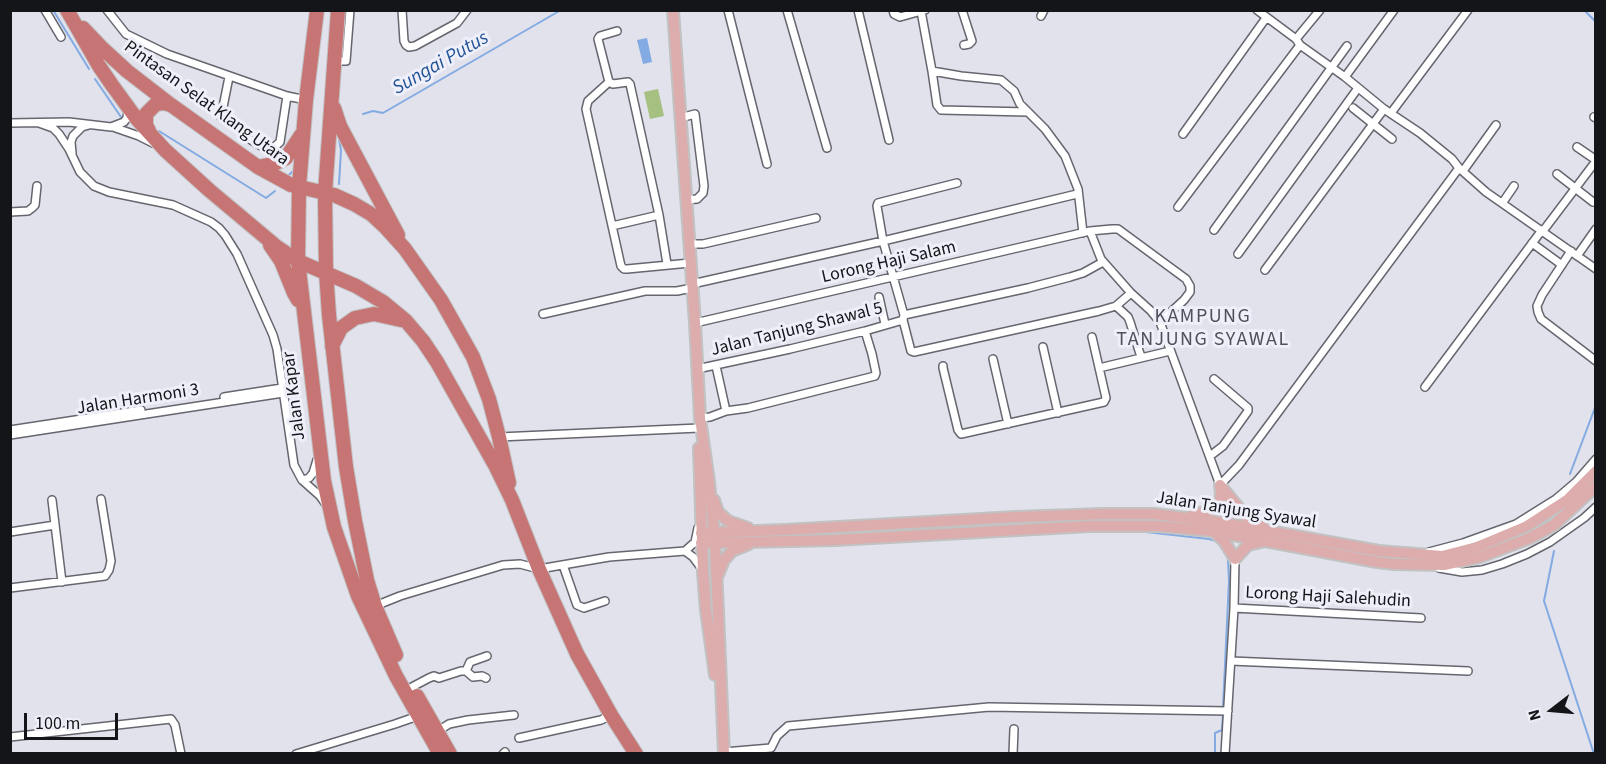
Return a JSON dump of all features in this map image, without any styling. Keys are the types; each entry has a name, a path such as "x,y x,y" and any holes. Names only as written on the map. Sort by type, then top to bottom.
{"highway":[{"name":"Pintasan Selat Klang Utara","path":"67,10 103,50 171,105 258,167 279,180 333,195 354,204 371,214 386,228 405,249 441,300 472,357 489,399 500,437 512,500"},
{"name":"Pintasan Selat Klang Utara","path":"67,10 99,66 127,106 165,150 266,238 298,261 356,286 383,302 406,321 423,341 495,465 582,663 634,753"},
{"name":"Jalan Kapar","path":"317,10 303,131 299,187 298,261 329,510 358,596 396,676 440,753"},
{"path":"338,10 325,193 326,272 346,467 367,580 375,606 390,644 450,753"},
{"path":"127,106 139,108 148,102 147,90 141,80"},
{"path":"332,103 340,126 405,249"},
{"path":"153,138 146,125 146,114 156,104 171,105"},
{"path":"258,167 274,164 286,158 303,131"},
{"path":"302,154 310,166 315,167 327,158"},
{"path":"266,238 281,261 294,293 303,307"},
{"path":"303,307 306,295 312,290 317,291 325,299 329,315"},
{"path":"332,346 341,328 355,318 375,314 406,321"},
{"path":"462,407 472,414 485,407 489,399"}],"main road":[{"path":"672,10 695,323 703,572 724,749"},
{"path":"700,423 714,537 724,749"},
{"name":"Jalan Tanjung Syawal","path":"701,538 1103,514 1154,514 1218,522 1268,537 1377,562 1420,560 1444,565 1541,518 1567,500 1596,471"},
{"path":"709,482 718,512 728,521 762,535"},
{"path":"1182,518 1214,509 1220,502 1220,485"},
{"path":"1212,531 1224,541 1234,559 1248,545 1268,537 1246,517 1220,485"},
{"name":"Jalan Tanjung Syawal","path":"1465,555 1502,549 1530,538 1554,525 1596,486"},
{"name":"Jalan Tanjung Syawal","path":"762,535 835,540 1090,526 1158,526 1268,537"},
{"path":"716,582 724,560 732,551 762,535"}],"street":[{"path":"45,10 61,37"},
{"path":"106,10 126,34 167,54 229,77 306,100"},
{"path":"335,61 346,61 350,10"},
{"path":"402,10 404,41 409,47 457,23 467,10"},
{"path":"728,10 767,164"},
{"path":"787,10 827,148"},
{"path":"858,10 889,140"},
{"path":"893,10 894,14 900,17 923,11 937,105 941,110 1028,112"},
{"path":"962,10 972,41 964,45"},
{"path":"1257,10 1452,159 1486,192 1596,269"},
{"path":"1178,207 1320,10"},
{"path":"1345,77 1394,10"},
{"path":"1265,270 1373,124 1387,111 1468,10"},
{"path":"1183,134 1266,18"},
{"path":"609,82 598,39 600,36 617,31"},
{"path":"1214,230 1347,46"},
{"path":"932,71 1001,80 1014,91 1020,104 1051,136 1065,156 1078,189 1077,194 1086,232 1096,250 1103,262 1160,322 1220,485 1239,465 1496,125"},
{"path":"221,117 229,77"},
{"path":"609,82 613,84 628,82 630,84 659,215 667,264"},
{"path":"609,82 588,101 586,109 621,266 624,269 690,263"},
{"path":"1238,254 1358,87"},
{"path":"251,140 268,150 280,142 287,96"},
{"path":"111,127 124,122 127,118 127,106"},
{"path":"1353,108 1392,139"},
{"path":"680,118 695,114 704,186 703,194 697,199 686,200"},
{"path":"10,123 69,122 111,127 139,136 165,150"},
{"path":"39,123 53,128 59,134 86,179 94,186 109,192 173,205 211,222 219,228 235,249 273,335 294,465 302,480 320,496 329,510"},
{"path":"74,161 71,149 73,136 82,128 93,124"},
{"path":"1425,387 1596,160 1577,147"},
{"path":"1557,174 1593,202"},
{"path":"957,183 878,203 877,210 883,241 910,349 914,352 1116,306 1131,293"},
{"path":"10,212 28,211 32,208 35,205 38,186"},
{"path":"1503,202 1514,186"},
{"path":"543,314 645,291 677,291 1077,194"},
{"path":"612,226 659,215"},
{"path":"689,244 703,244 816,218"},
{"name":"Lorong Haji Salam","path":"695,323 1106,229 1118,229 1186,279 1190,292 1160,322"},
{"path":"1596,230 1562,265 1536,306 1541,319 1596,361"},
{"path":"1532,243 1562,265"},
{"name":"Jalan Tanjung Shawal 5","path":"697,369 865,331 904,318 1070,277 1103,262"},
{"path":"879,297 885,324"},
{"path":"1116,306 1128,317 1141,357"},
{"path":"500,437 700,423 726,411 748,408 872,378 876,373 865,331"},
{"path":"944,366 959,433 962,434 1106,401 1092,337"},
{"path":"1042,347 1058,413"},
{"path":"1099,368 1170,351"},
{"path":"993,359 1008,424"},
{"path":"716,366 726,411"},
{"path":"281,375 269,392 285,407"},
{"path":"1210,456 1223,446 1248,411 1248,408 1214,379"},
{"name":"Jalan Harmoni 3","path":"13,432 283,390"},
{"path":"302,480 309,477 315,469 319,441"},
{"path":"1420,560 1516,524 1556,499 1576,482 1596,459"},
{"path":"10,588 105,576 111,561 101,499"},
{"path":"52,500 62,582"},
{"path":"1420,560 1462,572 1482,570 1502,564 1550,542 1596,507"},
{"path":"375,606 400,596 496,567 520,564 539,569 609,556 686,551 697,536 700,508"},
{"path":"10,532 55,525"},
{"path":"686,551 703,572"},
{"path":"1225,753 1234,609 1234,559"},
{"path":"563,565 577,605 584,608 605,601"},
{"name":"Lorong Haji Salehudin","path":"1234,609 1421,618"},
{"path":"466,671 470,662 487,656"},
{"path":"1231,661 1468,671"},
{"path":"412,687 434,676 439,678 461,671 466,671 474,677 486,678"},
{"path":"724,749 771,748 777,735 788,726 989,706 1228,711"},
{"path":"438,731 449,724 513,715"},
{"path":"519,738 601,720 611,715"},
{"path":"296,753 418,716"},
{"path":"10,737 171,719 175,725 182,753"},
{"path":"1013,753 1014,729"}],"green space":[{"path":"658,89 664,116 650,119 644,92"}],"water":[{"path":"647,38 652,62 643,64 637,40"}],"waterway":[{"path":"53,10 89,69"},
{"name":"Sungai Putus","path":"363,114 373,111 383,113 561,10"},
{"path":"1584,10 1596,22"},
{"path":"95,79 121,117"},
{"path":"159,131 266,198 275,191"},
{"path":"339,184 340,137"},
{"path":"288,176 293,171"},
{"path":"1570,474 1596,405"},
{"path":"1146,532 1216,541 1223,548 1228,559 1223,707"},
{"path":"1554,551 1544,601 1594,754"},
{"path":"1215,754 1215,733 1222,730 1223,714"}],"district":[{"name":"KAMPUNG TANJUNG SYAWAL","path":"1203,330"}]}
